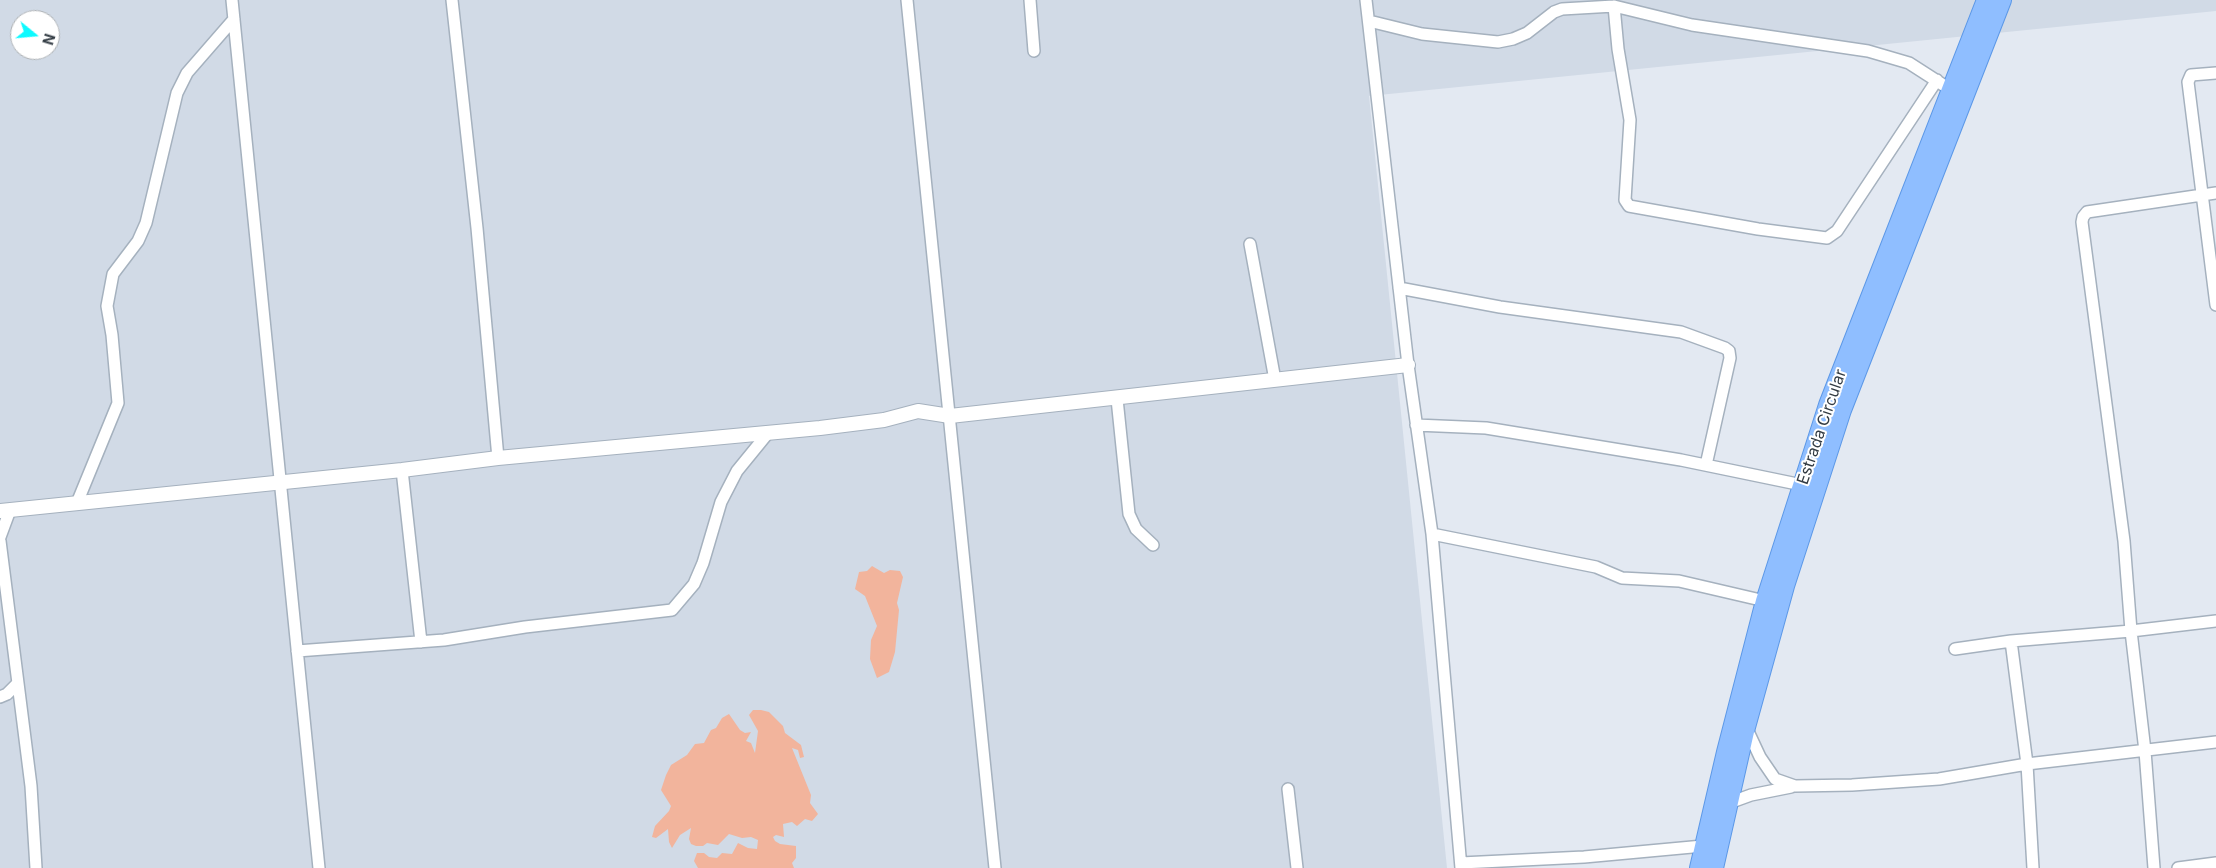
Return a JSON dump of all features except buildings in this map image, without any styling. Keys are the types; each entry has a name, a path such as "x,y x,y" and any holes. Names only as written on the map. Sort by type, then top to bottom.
{"main road":[{"name":"Estrada Circular","path":"1698,868 1765,601 1828,405 1986,0"},
{"name":"Estrada Circular","path":"1714,868 1746,727 1785,586 1842,410 2002,0"}],"street":[{"path":"232,0 319,868"},
{"path":"452,0 477,228 498,458"},
{"path":"907,0 995,868"},
{"path":"1030,0 1034,51"},
{"path":"1366,0 1408,365 1432,534 1461,866 1703,846"},
{"path":"1369,21 1422,34 1498,42 1513,39 1527,33 1554,12 1580,4 1635,5 1663,20 1868,51 1909,63 1951,90"},
{"path":"1614,6 1618,49 1630,120 1625,200 1629,206 1758,229 1827,238 1837,231 1937,80"},
{"path":"77,503 118,403 112,335 107,306 113,274 138,241 146,223 176,93 187,73 234,19"},
{"path":"2216,73 2192,75 2188,82 2216,305"},
{"path":"2154,868 2145,751 2131,631 2124,541 2082,222 2083,216 2087,212 2216,193"},
{"path":"1250,244 1275,380"},
{"path":"1399,288 1500,307 1681,332 1725,348 1729,351 1730,358 1706,465"},
{"path":"0,537 5,511 402,470 498,458 768,433 884,420 918,412 950,416 1117,399 1408,365"},
{"path":"1117,399 1129,514 1136,529 1153,545"},
{"path":"1416,425 1486,428 1706,465 1802,486"},
{"path":"297,651 421,642 525,627 672,610 694,584 708,547 721,502 738,471 768,433"},
{"path":"402,470 421,642"},
{"path":"1432,534 1596,568 1622,578 1679,581 1765,601"},
{"path":"0,541 31,786 36,868"},
{"path":"1955,649 2010,641 2131,631 2216,621"},
{"path":"2010,641 2028,764 2033,868"},
{"path":"0,697 7,694 17,684"},
{"path":"1746,727 1760,757 1775,779 1795,786"},
{"path":"1728,802 1795,786 1939,779 2028,764 2216,742"},
{"path":"1288,788 1297,868"},
{"path":"2178,868 2216,863"}],"shaded area":[{"path":"0,0 2216,0 2216,11 1369,96 1447,868 0,868"},
{"path":"872,566 884,573 890,570 900,571 903,577 897,603 899,610 895,652 889,672 877,678 870,659 871,640 877,626 865,596 855,589 859,572 867,571"},
{"path":"753,710 769,712 783,726 785,733 801,745 804,757 800,758 798,750 792,748 811,795 810,803 818,814 812,821 805,819 797,826 792,822 783,824 784,837 776,835 773,837 780,844 796,846 796,858 792,863 794,868 698,868 694,861 697,853 704,853 709,857 717,858 722,853 732,854 738,843 748,848 757,849 758,840 751,837 742,838 729,834 718,845 707,843 703,846 696,846 691,844 689,839 691,828 680,835 672,848 669,842 668,829 656,838 652,837 655,826 669,811 671,806 661,790 666,775 671,765 687,755 695,744 704,743 711,730 716,728 722,718 729,714 740,730 745,733 751,732 746,741 751,743 755,753 758,731 749,715"}]}
